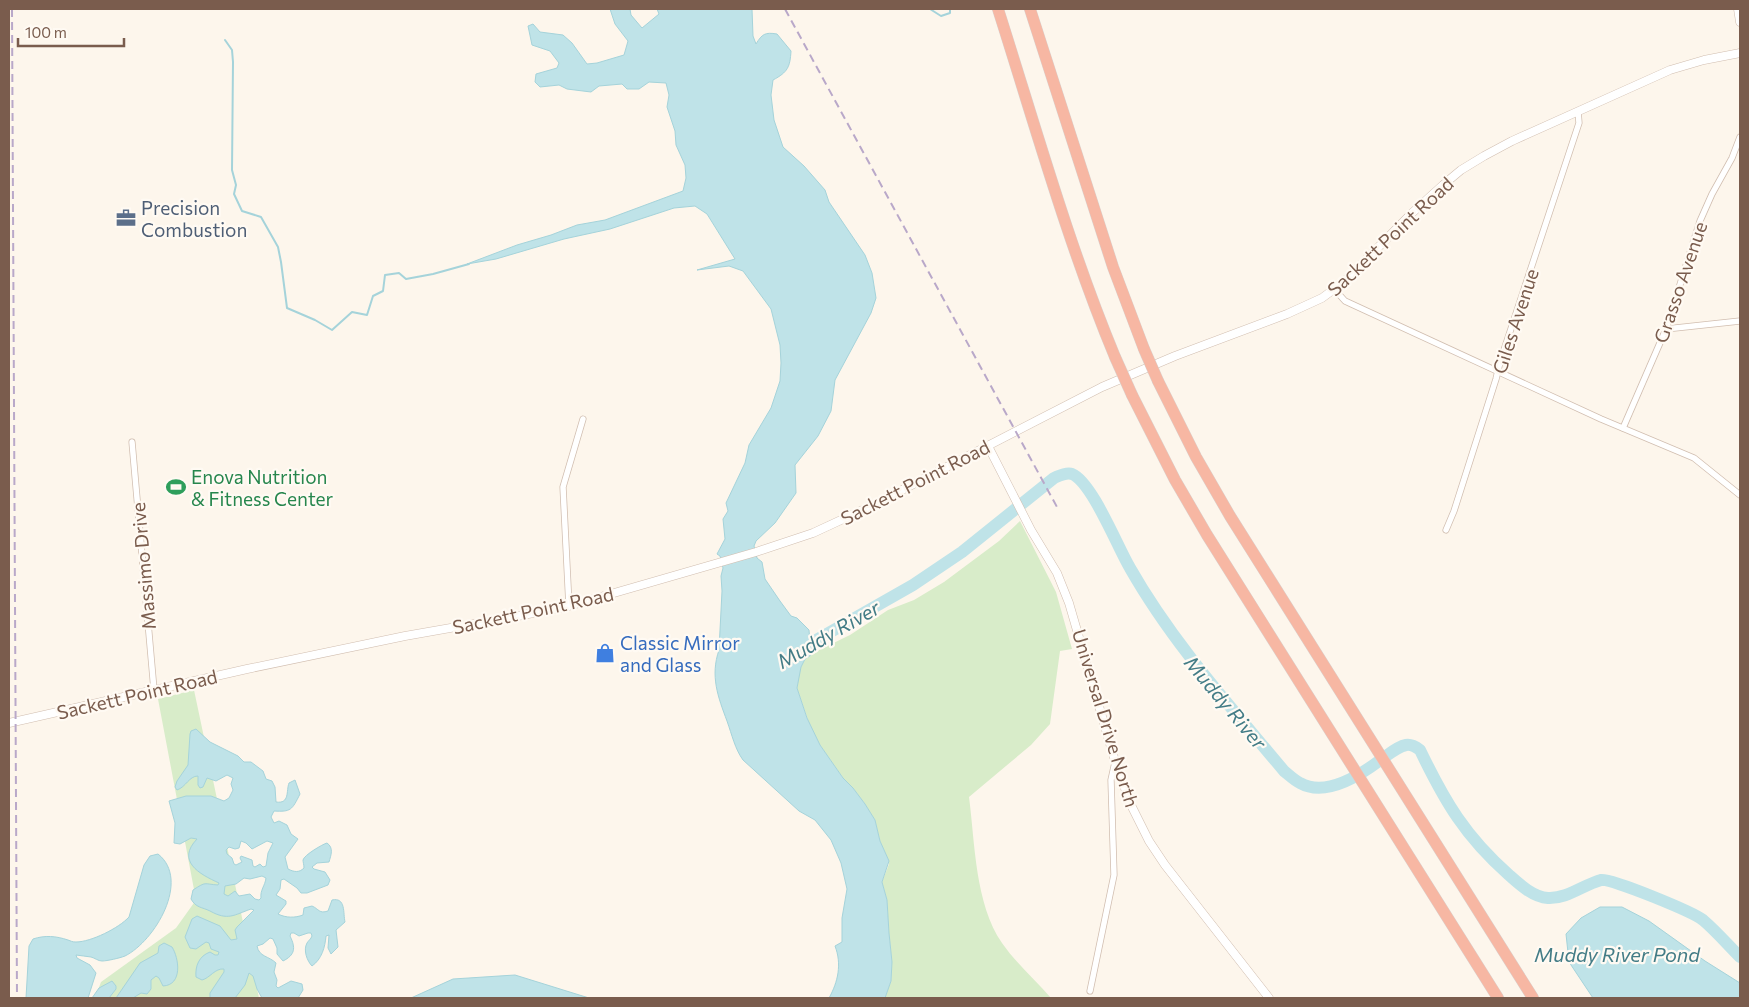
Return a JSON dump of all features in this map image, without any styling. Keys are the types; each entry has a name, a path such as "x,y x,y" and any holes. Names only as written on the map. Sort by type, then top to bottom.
{"highway":[{"path":"998,9 1079,260 1132,395 1158,447 1191,507 1498,998"},
{"path":"1030,9 1112,267 1144,349 1186,438 1212,484 1533,998"}],"street":[{"path":"1738,9 1740,22"},
{"name":"Sackett Point Road","path":"9,723 247,669 404,636 569,606 800,538 838,522 1102,387 1322,298 1335,290 1433,193 1461,170 1484,156 1512,141 1670,70 1740,52"},
{"name":"Giles Avenue","path":"1446,530 1454,511 1578,123 1578,111"},
{"name":"Grasso Avenue","path":"1624,428 1666,329 1700,221 1712,194 1732,158 1740,137"},
{"path":"1335,290 1345,301 1498,372 1694,458 1740,495"},
{"path":"1666,329 1740,320"},
{"path":"569,606 563,487 583,418"},
{"name":"Massimo Drive","path":"132,442 154,690"},
{"name":"Universal Drive North","path":"988,446 1057,573 1069,603 1115,761 1131,805 1149,841 1165,865 1270,998"},
{"path":"1090,991 1114,876 1111,780 1115,761"}],"green space":[{"path":"1020,521 1056,592 1072,649 1060,651 1050,724 1031,745 969,797 978,873 986,910 1002,943 1013,958 1051,998 885,998 891,981 892,962 887,900 882,882 889,864 888,859 880,841 875,820 820,745 809,723 797,688 799,671 805,659 813,653 850,635 888,610 914,600 944,582 999,541"},
{"path":"194,690 259,998 95,998 101,982 176,928 196,900 158,699"}],"water":[{"path":"610,9 630,9 631,15 642,28 659,14 657,9 752,9 753,36 756,44 764,34 777,34 791,51 787,68 773,80 771,95 774,120 783,147 804,166 825,190 829,202 865,255 872,273 876,298 871,313 835,380 831,411 818,436 795,465 796,493 775,523 756,541 754,546 757,558 762,562 765,579 791,616 797,618 809,630 811,655 805,659 801,667 797,688 807,718 820,745 875,820 880,841 889,861 882,882 887,900 892,962 891,981 885,998 829,998 835,986 838,973 839,966 835,946 842,942 842,918 847,889 841,863 831,840 815,820 799,811 743,760 734,742 716,686 715,669 719,650 721,576 723,568 720,556 717,554 725,539 723,519 728,511 726,503 745,463 749,445 771,408 780,381 780,345 771,309 743,271 729,266 697,270 735,259 707,214 695,206 674,208 610,229 564,239 496,259 467,264 577,225 605,220 683,191 686,178 685,165 676,145 675,131 667,107 669,95 666,83 649,82 639,89 627,89 622,84 599,86 591,92 567,89 559,85 540,87 535,82 536,74 557,68 559,63 550,51 532,45 528,26 533,24 540,32 563,35 572,43 587,64 597,63 624,55 628,41 615,24"},
{"path":"196,729 210,742 238,756 244,762 251,762 263,771 266,779 272,781 275,787 276,802 284,801 287,796 289,783 295,780 300,794 295,804 288,810 274,811 271,817 274,823 279,821 287,825 291,834 298,839 285,857 288,869 300,871 304,868 304,858 310,853 327,843 331,847 329,862 317,863 312,867 325,872 330,880 328,885 307,893 301,893 284,879 281,880 280,889 276,895 286,901 286,904 278,914 287,917 303,915 304,908 312,906 321,912 325,912 328,911 332,900 340,901 343,906 345,922 336,930 338,947 331,954 328,948 329,935 326,936 322,953 312,966 307,958 305,949 312,936 311,933 299,936 291,933 290,936 294,948 292,954 283,961 277,954 277,948 273,939 270,938 257,946 262,954 276,963 274,972 278,988 291,981 302,984 303,990 298,998 262,998 253,976 249,973 245,985 235,998 210,998 210,993 224,972 224,969 218,970 202,980 196,977 196,969 200,959 210,952 218,955 219,952 211,949 209,943 206,942 196,949 190,948 185,937 192,919 197,916 220,926 231,940 237,939 235,930 254,910 251,909 231,916 222,916 197,906 191,899 193,890 201,885 218,885 219,883 198,871 189,860 191,847 197,839 191,838 180,844 174,843 175,823 169,801 186,796 211,796 224,801 229,798 233,790 231,784 233,778 227,775 216,781 207,778 203,787 200,788 198,776 195,776 177,790 175,787 177,781 188,765 191,731","holes":["241,841 252,849 267,841 273,843 268,853 266,866 263,867 260,864 255,867 252,860 241,856 242,862 234,864 226,850 229,847 239,848","262,876 266,878 259,900 250,894 239,896 235,891 228,896 224,894 225,886 236,884 244,878 250,879"]},
{"path":"158,854 167,865 171,879 170,894 157,924 147,937 125,956 99,961 91,957 76,955 77,958 90,965 96,973 88,998 26,998 29,946 33,939 50,936 73,942 82,941 97,937 119,926 129,917 144,865 150,856"},
{"name":"Muddy River Pond","path":"1600,907 1622,907 1649,921 1705,961 1740,983 1740,998 1593,998 1569,962 1566,934 1581,918"},
{"path":"164,943 172,947 178,964 174,981 163,986 156,976 151,980 151,989 147,994 141,993 133,998 116,998 140,963 158,953 159,946"},
{"path":"515,975 589,998 411,998 453,979"},
{"path":"112,981 116,989 109,998 92,998 99,988"}],"waterway":[{"path":"930,9 941,16 950,13 950,9"},
{"path":"225,40 232,50 233,62 232,170 236,185 234,194 242,211 261,217 278,247 287,308 315,320 332,330 352,312 367,315 373,296 383,291 385,275 399,273 406,279 469,264"},
{"name":"Muddy River","path":"797,651 913,585 962,552 1054,478 1065,474 1072,474 1088,489 1130,568 1164,622 1223,698 1284,771 1294,779 1310,787 1331,786 1362,773 1399,748 1406,745 1413,746 1420,750 1438,786 1468,832 1494,861 1527,890 1542,897 1555,898 1601,880 1620,884 1669,903 1703,920 1740,957"}],"railway":[{"path":"12,9 17,998"},
{"path":"785,9 1057,507"}],"place":[{"name":"Precision Combustion","path":"126,218"},
{"name":"Enova Nutrition & Fitness Center","path":"176,487"},
{"name":"Classic Mirror and Glass","path":"605,653"}]}
